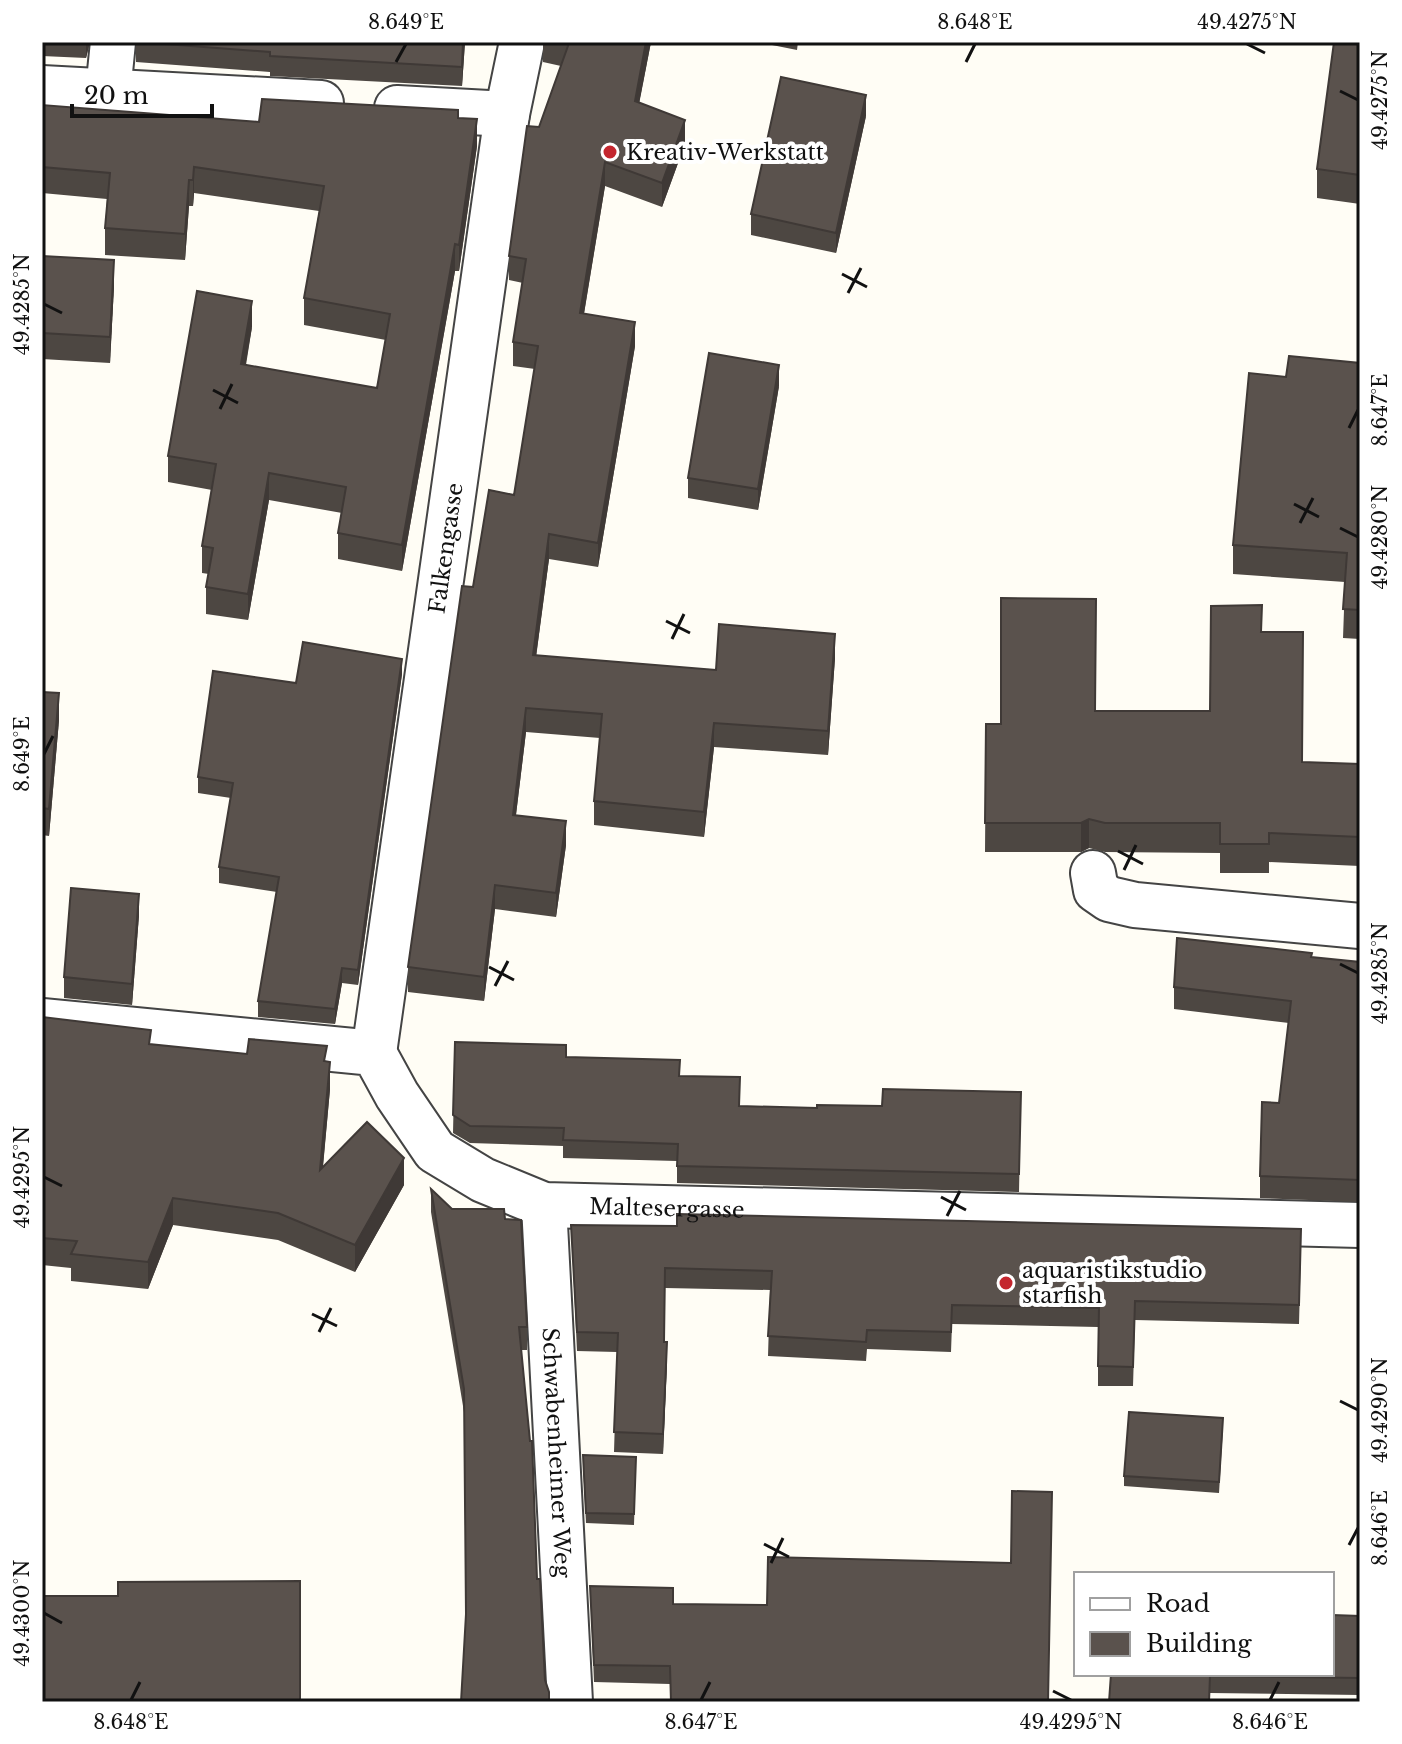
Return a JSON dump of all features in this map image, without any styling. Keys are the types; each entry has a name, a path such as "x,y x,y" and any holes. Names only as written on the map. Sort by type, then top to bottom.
{"street":[{"path":"108,92 113,42"},
{"name":"Falkengasse","path":"374,1053 507,114 522,42"},
{"path":"42,88 507,114"},
{"path":"1093,873 1096,890 1109,899 1135,905 1360,926"},
{"path":"42,1021 374,1053"},
{"name":"Maltesergasse","path":"374,1053 397,1095 435,1151 483,1180 544,1205 1360,1225"},
{"name":"Schwabenheimer Weg","path":"544,1205 570,1702"}],"building":[{"path":"139,42 463,42 462,67 270,56 270,52"},
{"path":"563,42 646,42 635,101 685,120 662,183 605,162 580,313 635,322 598,543 549,534 533,655 716,670 719,624 835,634 828,731 714,723 704,812 594,801 602,714 526,708 513,815 566,821 556,893 495,885 484,977 408,967 462,586 473,587 489,490 514,495 538,346 513,342 526,259 509,256 527,126 539,127 569,43"},
{"path":"1334,42 1360,42 1360,175 1317,169"},
{"path":"781,77 866,95 836,233 751,214"},
{"path":"262,99 458,110 458,118 477,119 459,245 455,244 402,545 338,533 346,487 269,473 248,594 206,587 213,548 202,546 216,464 168,456 197,291 252,301 241,364 377,388 390,314 304,298 324,186 194,167 193,180 189,180 185,234 105,228 110,173 42,167 42,105 259,122"},
{"path":"42,256 114,260 110,337 42,333"},
{"path":"709,353 779,365 758,489 688,478"},
{"path":"1289,356 1360,363 1360,610 1343,609 1347,553 1233,545 1249,373 1286,377"},
{"path":"1001,598 1096,599 1095,711 1210,711 1211,606 1262,605 1261,632 1303,632 1302,762 1360,764 1360,837 1269,833 1269,844 1220,844 1220,823 1105,823 1089,819 1081,823 985,823 986,724 1001,724"},
{"path":"303,642 402,659 358,970 342,968 335,1009 258,1001 279,877 219,867 233,783 198,777 213,671 296,683"},
{"path":"42,692 59,693 49,809 42,808"},
{"path":"71,888 139,894 132,984 64,977"},
{"path":"1177,938 1312,953 1311,957 1360,962 1360,1180 1260,1176 1262,1102 1279,1103 1291,1001 1174,987"},
{"path":"42,1017 151,1030 149,1044 247,1054 249,1039 327,1046 324,1061 330,1062 320,1170 367,1122 404,1158 355,1245 278,1213 173,1198 148,1262 71,1254 77,1241 42,1238"},
{"path":"455,1042 566,1045 566,1057 680,1060 679,1076 740,1077 739,1106 882,1106 883,1089 1021,1092 1019,1174 677,1166 678,1144 563,1140 564,1128 470,1126 453,1115"},
{"path":"431,1189 452,1209 504,1209 505,1219 521,1220 527,1327 519,1327 532,1441 537,1579 540,1579 549,1702 461,1702 466,1614 464,1389"},
{"path":"677,1214 1301,1229 1299,1305 1135,1301 1133,1367 1098,1366 1099,1308 952,1305 951,1332 867,1330 866,1342 768,1336 772,1271 665,1268 664,1342 667,1342 663,1434 614,1432 618,1333 577,1332 571,1225 677,1226"},
{"path":"1129,1412 1223,1418 1219,1482 1124,1476"},
{"path":"583,1455 636,1457 634,1514 586,1513"},
{"path":"1012,1491 1052,1492 1048,1702 671,1702 670,1666 594,1665 590,1586 673,1588 673,1604 767,1605 768,1557 1011,1563"},
{"path":"300,1581 300,1702 42,1702 42,1596 118,1596 118,1582"},
{"path":"1334,1615 1360,1616 1360,1678 1210,1676 1334,1676"},
{"path":"1111,1676 1210,1676 1209,1702 1109,1702"}],"place":[{"name":"Kreativ-Werkstatt","path":"610,152"},
{"name":"aquaristikstudio starfish","path":"1006,1283"}]}
